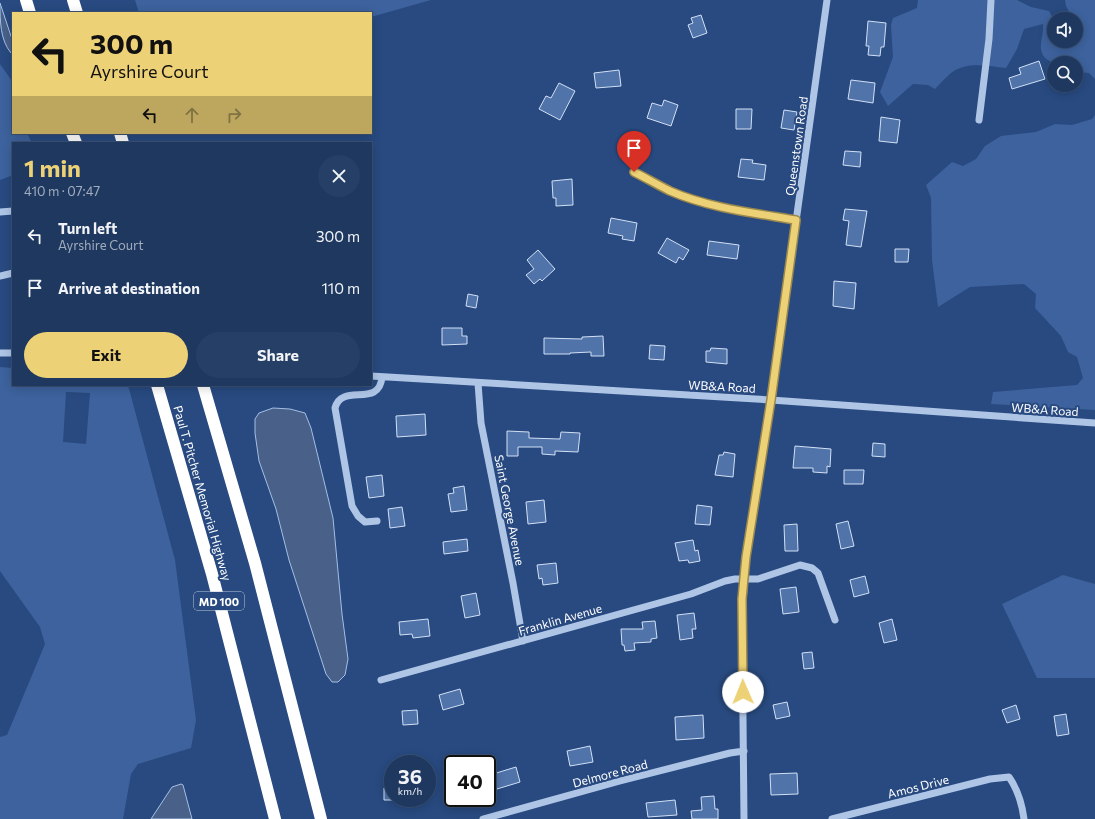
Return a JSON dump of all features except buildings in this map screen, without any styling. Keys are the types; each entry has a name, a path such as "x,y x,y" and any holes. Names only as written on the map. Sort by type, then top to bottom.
{"highway":[{"path":"26,0 30,12"},
{"path":"73,0 77,12"},
{"name":"Paul T. Pitcher Memorial Highway","path":"157,386 212,574 275,819"},
{"name":"MD 100","path":"203,386 255,563 321,819"}],"street":[{"name":"Queenstown Road","path":"744,819 743,580 771,400 827,0"},
{"path":"980,120 989,39 991,0"},
{"path":"634,172 671,191 699,201 796,220"},
{"path":"0,212 12,211"},
{"path":"0,276 12,273"},
{"path":"0,353 12,353"},
{"name":"WB&A Road","path":"372,376 771,400 1095,423"},
{"path":"376,521 366,522 358,516 352,506 335,408 337,401 342,397 378,390 381,385 382,377"},
{"name":"Saint George Avenue","path":"478,383 481,423 523,641"},
{"name":"Franklin Avenue","path":"381,680 691,594 735,579 758,579 797,566 808,566 815,570 820,576 835,620"},
{"name":"Delmore Road","path":"483,819 627,779 744,751"},
{"name":"Amos Drive","path":"832,819 990,779 1009,777 1016,787 1020,798 1024,819"}],"shaded area":[{"path":"135,0 431,0 372,17 372,12 139,12"},
{"path":"918,0 1017,0 1031,7 1049,11 1047,12 1047,48 1083,48 1083,12 1069,12 1065,0 1095,0 1095,79 1089,73 1083,73 1083,56 1047,56 1046,59 1041,49 1043,24 1024,29 1017,49 1006,68 978,65 957,69 935,89 928,85 913,84 888,106 880,92 893,57 891,25 893,18 917,8"},
{"path":"0,3 12,39 11,53 7,48 3,36"},
{"path":"0,64 12,81 12,134 28,134 32,142 12,142 12,175 0,180"},
{"path":"1095,115 1095,410 991,404 993,392 1077,385 1083,378 1077,357 1068,352 1061,336 1035,308 1036,294 1024,284 970,287 938,307 932,260 931,198 926,185 952,162 963,166 976,159 985,146 1001,136 1036,132 1055,124 1072,125 1092,119"},
{"path":"0,367 12,368 12,386 128,386 175,560 196,720 191,748 138,764 131,774 123,819 0,819 0,737 7,735 45,644 40,627 0,571","holes":["66,392 90,393 86,444 63,442"]},
{"path":"273,408 290,409 305,413 311,428 333,518 342,614 348,659 345,675 338,682 332,682 326,674 289,560 276,509 259,461 255,433 255,419 259,413"},
{"path":"1063,575 1095,584 1095,678 1037,678 1002,604"},
{"path":"181,784 183,785 192,819 151,819 172,787"}],"route":[{"path":"634,172 671,191 699,201 796,220 771,400 743,580 743,692"}]}
